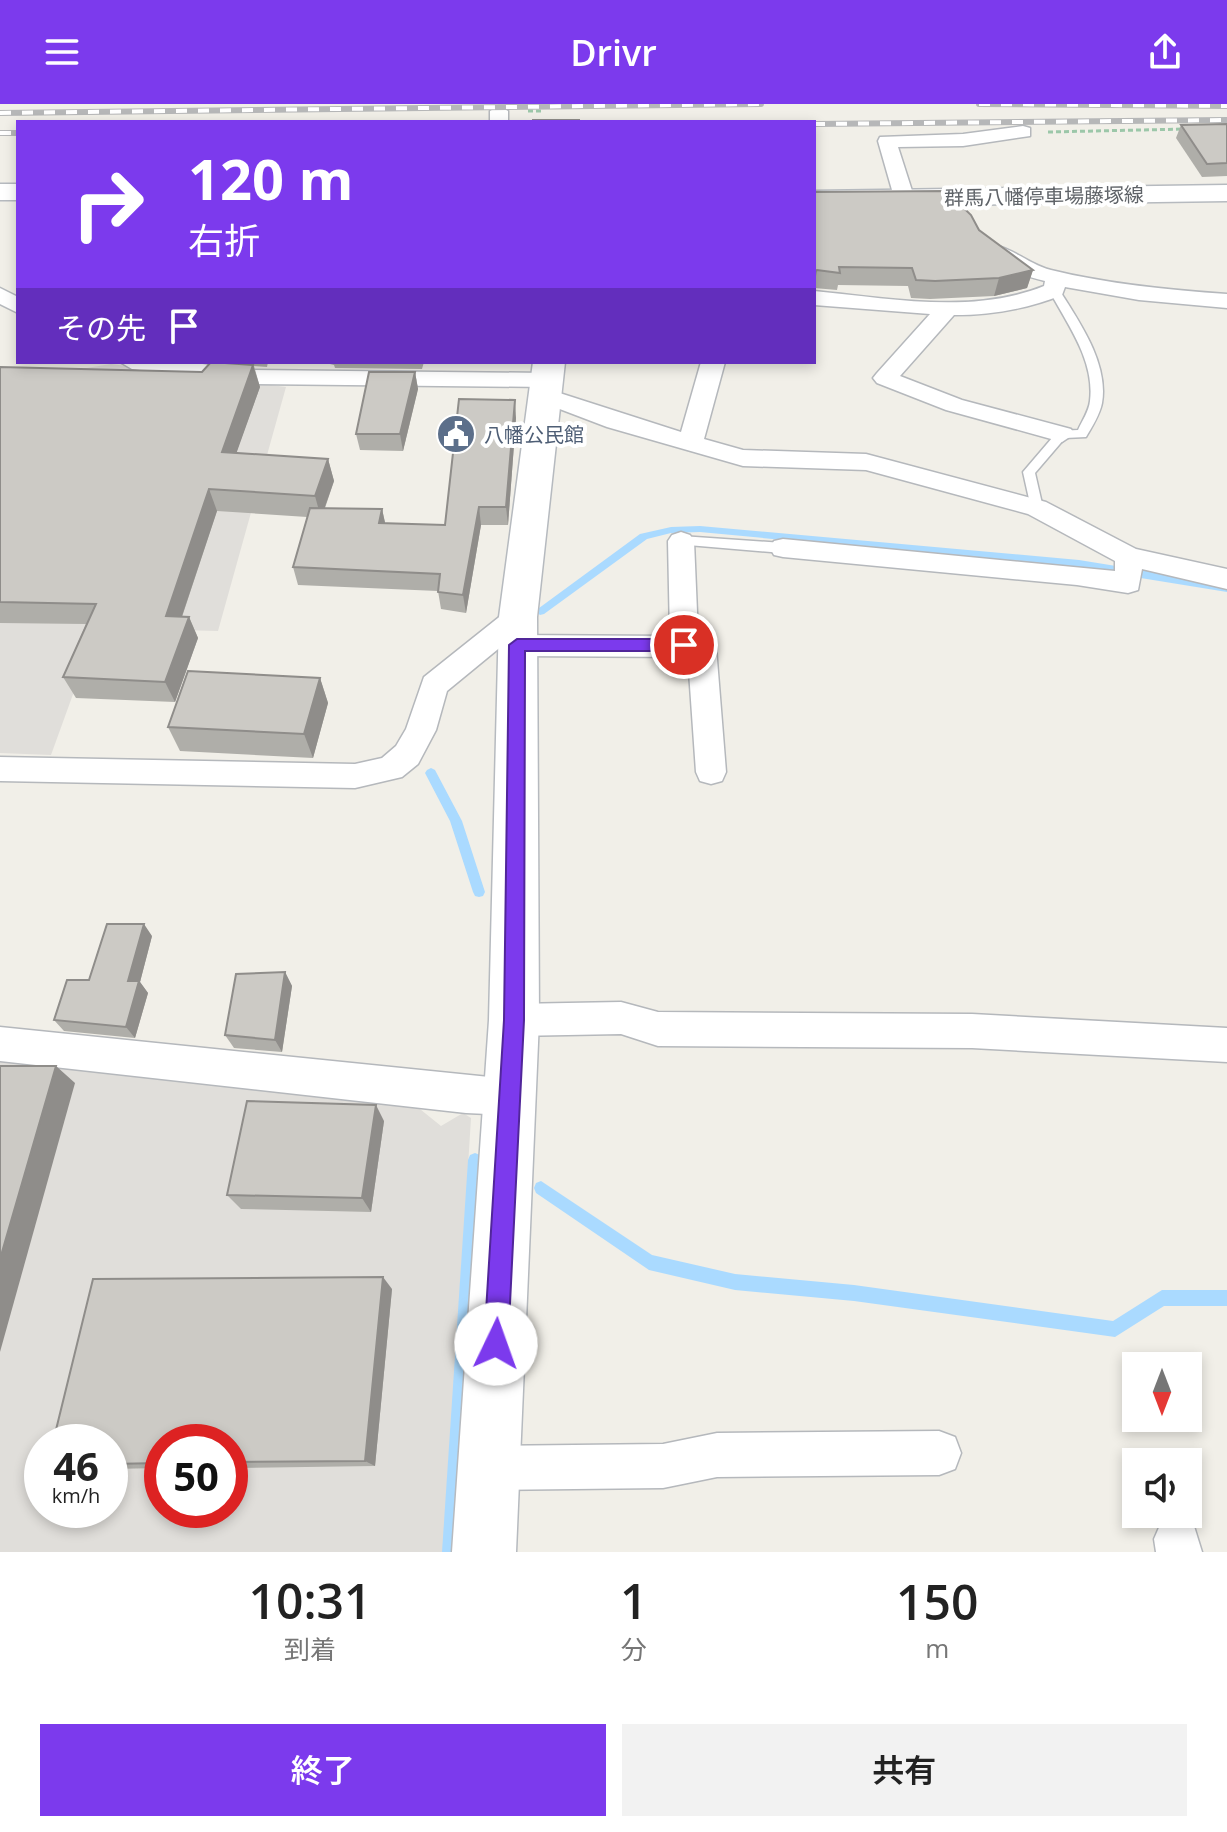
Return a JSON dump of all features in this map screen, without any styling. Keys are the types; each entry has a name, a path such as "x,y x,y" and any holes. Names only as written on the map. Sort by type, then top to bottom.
{"main road":[{"name":"群馬八幡停車場藤塚線","path":"816,199 1227,193"},
{"path":"484,1552 514,1020 518,631 546,379"}],"street":[{"path":"904,197 887,141 963,140 1023,132"},
{"path":"944,197 974,225 983,241 1010,263 1055,283 1163,297 1227,301"},
{"path":"816,298 900,307 949,307 1040,297 1055,283"},
{"path":"949,307 885,378 954,405 1062,434"},
{"path":"148,364 249,377 546,379 690,444 743,458 866,462 1037,508 1129,557 1227,579"},
{"path":"690,444 712,364"},
{"path":"681,541 684,645"},
{"path":"783,548 1077,575 1128,583 1129,557"},
{"path":"0,769 355,776 376,773 391,768 407,755 421,730 434,685 518,631 702,647 711,772"},
{"path":"514,1020 621,1018 658,1029 972,1031 1227,1045"},
{"path":"0,1044 466,1095 509,1097"},
{"path":"490,1468 663,1466 717,1455 939,1453"}],"lane":[{"path":"1037,508 1029,472 1062,434 1082,434 1098,390 1085,345 1055,283"},
{"path":"681,541 783,548"}],"path":[{"path":"1023,132 1196,129"}],"shaded area":[{"path":"111,364 286,387 218,631 97,628 51,755 0,753 0,382"},
{"path":"0,1056 405,1097 441,1126 463,1113 471,1118 444,1552 0,1552"}],"building":[{"path":"1227,124 1227,163 1207,164 1181,125"},
{"path":"946,191 971,215 979,230 1033,270 999,278 935,281 916,280 912,268 839,267 840,273 816,271 816,192"},
{"path":"209,364 253,365 222,452 328,459 315,496 209,489 166,616 189,617 165,682 63,677 96,604 0,602 0,367 202,372"},
{"path":"369,372 415,372 400,434 356,434"},
{"path":"459,399 515,400 506,507 479,507 463,595 438,592 440,574 293,567 310,508 382,509 379,523 445,525"},
{"path":"188,671 320,678 304,734 168,727"},
{"path":"107,924 144,924 128,981 139,981 126,1027 54,1020 67,980 89,980"},
{"path":"285,972 275,1040 225,1035 236,974"},
{"path":"0,1066 56,1066 0,1259"},
{"path":"247,1101 376,1105 362,1198 227,1195"},
{"path":"383,1277 365,1461 248,1462 248,1424 144,1424 144,1463 128,1464 128,1424 57,1424 93,1279"}],"waterway":[{"path":"540,611 644,536 671,530 700,529 1079,564 1227,588"},
{"path":"431,773 456,821 479,892"},
{"path":"451,1552 475,1160"},
{"path":"541,1188 649,1262 735,1282 854,1293 1115,1329 1162,1298 1227,1298"}],"railway":[{"path":"0,113 761,104"},
{"path":"979,104 1227,106"},
{"path":"816,124 1227,120"},
{"path":"0,133 16,133"}],"place":[{"name":"八幡公民館","path":"456,434"}],"route":[{"path":"496,1344 514,1020 517,645 684,645"}]}
